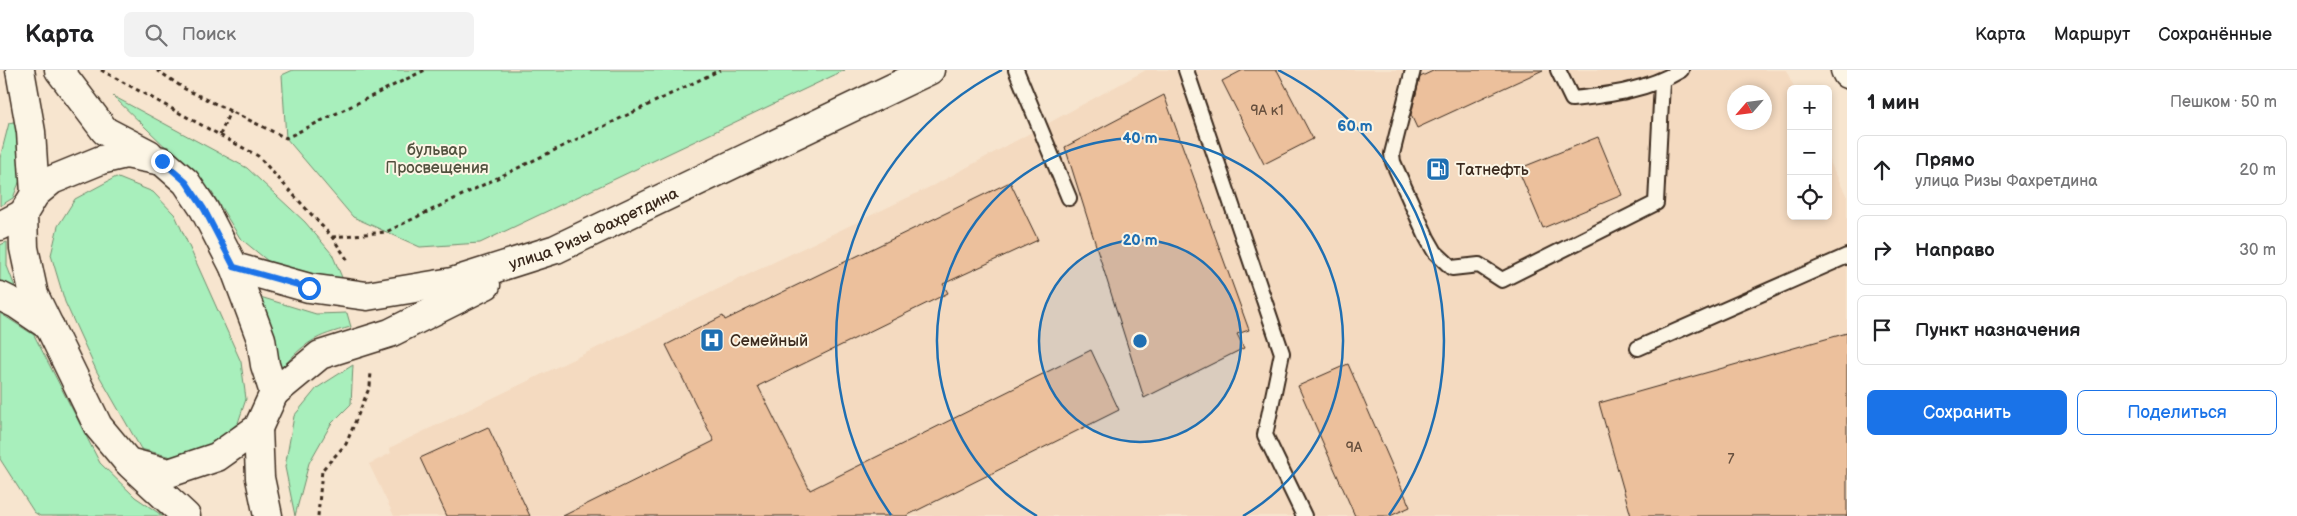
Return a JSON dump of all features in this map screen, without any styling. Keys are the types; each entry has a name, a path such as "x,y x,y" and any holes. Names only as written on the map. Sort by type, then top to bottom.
{"main road":[{"path":"20,70 31,132 19,211 24,248 34,295 98,426 128,462 186,516"},
{"path":"59,70 105,131 162,161 186,182 204,209 234,267 261,339 265,365 274,394"},
{"name":"улица Ризы Фахретдина","path":"234,267 309,288 367,296 452,282 556,249 930,70"},
{"path":"1845,70 1847,74"},
{"path":"19,211 52,180 101,160 126,154 162,161"},
{"path":"268,516 260,478 258,428 274,394 320,355 390,333 556,249"},
{"path":"0,296 16,304 50,327"},
{"path":"128,462 169,473 217,457 258,428"}],"lane":[{"path":"1016,70 1069,198"},
{"path":"1186,70 1282,353 1264,435 1304,516"},
{"path":"1413,70 1392,154 1393,162 1435,252 1452,268 1478,265 1502,280 1656,203 1662,82"},
{"path":"1558,70 1572,99 1616,94 1662,82 1681,70"},
{"path":"1638,348 1847,256"}],"path":[{"path":"100,70 258,156 332,237 353,268"},
{"path":"157,70 185,89 286,138 425,70"},
{"path":"332,237 386,232 720,70"},
{"path":"220,135 230,111"},
{"path":"318,516 322,470 346,444 370,386 371,369"}],"shaded area":[{"path":"1146,70 1786,70 1793,85 1787,85 1787,220 1832,220 1832,166 1847,197 1847,516 394,516 369,464 391,453 389,448 938,183"}],"green space":[{"name":"бульвар Просвещения","path":"293,70 845,70 480,243 420,247 353,217 286,138 282,75"},
{"path":"113,96 247,168 305,222 332,254 344,282 280,271 240,238 211,191"},
{"path":"17,121 22,175 13,198 0,206 0,158 9,123"},
{"path":"116,177 153,192 175,215 241,362 246,399 238,423 209,448 175,458 141,449 97,372 65,302 51,255 58,226 75,199"},
{"path":"7,242 7,266 17,292 0,285 0,245"},
{"path":"257,296 316,314 347,313 351,327 311,341 280,370 274,335"},
{"path":"0,313 34,335 100,463 135,497 163,516 40,516 34,512 0,459"},
{"path":"353,365 351,404 331,424 309,463 295,516 285,467 294,416 317,388"}],"building":[{"path":"1243,70 1277,70 1313,139 1264,164 1222,81"},
{"path":"1435,70 1543,70 1417,128 1411,115 1420,77"},
{"path":"1164,95 1249,330 1237,334 1244,348 1144,398 1065,147"},
{"path":"1598,137 1622,195 1543,228 1518,169"},
{"path":"1010,182 1038,240 943,284 948,293 758,386 810,490 1091,350 1119,410 906,516 563,516 714,441 666,345 723,316 725,320"},
{"path":"1847,333 1847,516 1631,516 1599,403"},
{"path":"1348,364 1410,507 1390,516 1355,516 1298,386"},
{"path":"488,427 530,516 447,516 420,458"}],"place":[{"name":"Татнефть","path":"1438,169"},
{"name":"Семейный","path":"712,340"}],"route":[{"path":"162,161 186,182 204,209 234,267 309,288"}]}
